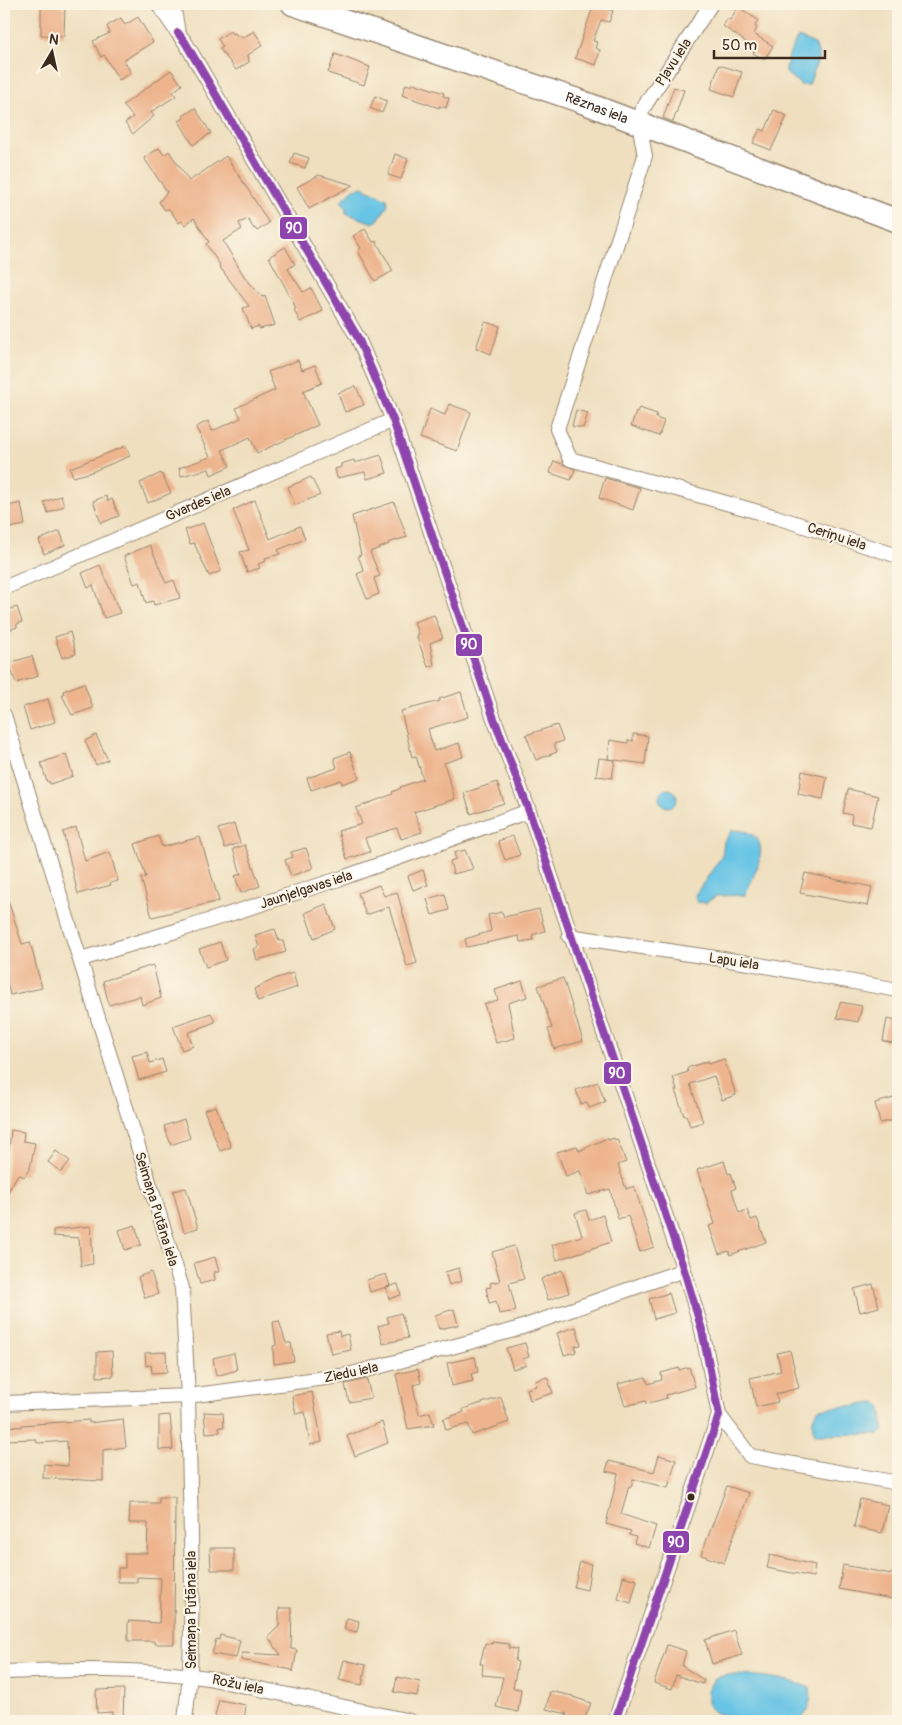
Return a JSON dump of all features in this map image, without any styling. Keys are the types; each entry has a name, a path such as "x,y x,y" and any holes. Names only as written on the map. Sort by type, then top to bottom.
{"main road":[{"name":"Rēznas iela","path":"293,4 639,122 898,221"}],"street":[{"path":"158,4 185,42 358,338 393,420 684,1270 702,1330 719,1415 750,1456 898,1483"},
{"path":"173,4 178,33"},
{"name":"Pļavu iela","path":"639,122 643,108 711,4"},
{"name":"Ceriņu iela","path":"639,122 645,156 557,429 570,459 776,517 898,556"},
{"name":"Gvardes iela","path":"4,588 393,420"},
{"name":"Seimaņa Putāna iela","path":"4,715 182,1288 188,1396 192,1583 190,1675 185,1721"},
{"name":"Jaunjelgavas iela","path":"81,959 186,928 342,878 528,811"},
{"name":"Lapu iela","path":"570,936 749,963 898,990"},
{"name":"Ziedu iela","path":"4,1403 188,1396 348,1375 514,1330 684,1270"},
{"path":"615,1721 719,1415"},
{"name":"Rožu iela","path":"4,1672 112,1670 178,1673 410,1721"}],"water":[{"path":"798,37 815,44 819,56 809,85 801,85 786,73 789,55"},
{"path":"363,187 387,199 388,205 378,220 373,223 346,213 346,206 341,201 354,189"},
{"path":"668,789 674,792 677,798 674,804 668,807 662,804 659,798 662,792"},
{"path":"732,830 747,832 755,837 760,844 758,864 745,895 716,896 706,903 697,902 695,895 722,856 724,842"},
{"path":"876,1403 881,1406 884,1430 880,1434 816,1435 814,1432 813,1421 819,1409"},
{"path":"727,1675 769,1677 800,1684 810,1688 809,1707 803,1717 787,1720 747,1718 716,1713 708,1705 708,1689 715,1678"}],"building":[{"path":"41,4 61,4 61,7 65,7 64,36 41,35"},
{"path":"594,4 613,11 609,22 601,20 593,41 597,42 595,48 600,50 596,65 575,58"},
{"path":"738,7 758,20 754,34 773,46 764,60 753,53 756,49 723,26 728,18 730,20"},
{"path":"138,17 153,42 124,60 131,73 119,80 104,55 101,57 93,41 110,33 107,26 121,18 125,25"},
{"path":"230,31 238,37 240,35 242,38 254,31 263,45 248,55 249,62 236,70 220,49 223,47 218,39"},
{"path":"335,54 370,67 364,85 328,73"},
{"path":"719,65 742,72 734,97 711,89"},
{"path":"171,70 182,85 173,92 176,96 151,112 154,116 133,134 125,123 133,117 123,105"},
{"path":"413,83 444,93 443,96 449,98 446,108 439,106 439,108 402,95 406,84 412,86"},
{"path":"674,87 684,90 673,122 663,118"},
{"path":"375,96 387,101 382,113 370,108"},
{"path":"195,108 211,133 193,145 179,121"},
{"path":"774,110 787,116 771,150 753,143 760,129 765,131"},
{"path":"159,148 164,155 169,151 189,181 226,156 269,223 257,231 248,219 239,223 242,229 223,241 244,276 262,297 265,296 275,325 260,329 258,326 251,329 243,308 249,306 219,266 206,244 209,242 194,218 185,225 182,221 179,223 169,209 165,210 159,202 167,192 144,158"},
{"path":"294,153 309,158 305,168 290,163"},
{"path":"395,154 408,159 401,179 388,175"},
{"path":"319,175 353,185 309,209 297,187"},
{"path":"365,229 373,242 376,241 393,271 375,281 358,251 361,248 353,236"},
{"path":"285,247 295,264 288,269 303,292 311,288 323,311 300,322 291,298 269,257"},
{"path":"485,322 500,326 491,354 476,348"},
{"path":"298,360 302,370 315,365 322,383 303,391 318,425 257,453 250,437 222,450 230,466 211,475 209,469 181,476 179,468 210,457 196,427 208,421 212,431 241,418 236,408 275,390 268,372"},
{"path":"356,386 364,405 345,412 338,393"},
{"path":"449,404 471,412 457,451 420,438 430,409 445,415"},
{"path":"639,408 657,414 656,418 664,421 659,436 631,426"},
{"path":"576,410 588,413 583,428 572,426"},
{"path":"126,446 130,456 89,473 73,477 70,468"},
{"path":"381,455 387,473 367,479 365,472 337,478 335,469 341,467 341,464 354,460 355,463"},
{"path":"554,461 575,469 571,480 550,473"},
{"path":"161,473 171,493 148,503 140,483"},
{"path":"311,477 320,495 295,505 288,487"},
{"path":"605,478 640,488 633,510 599,498"},
{"path":"61,496 64,506 48,513 44,502"},
{"path":"106,496 108,501 112,499 119,516 101,523 93,501"},
{"path":"255,500 270,539 300,526 305,539 278,550 280,554 265,558 266,561 258,564 260,568 247,572 240,552 249,550 233,510"},
{"path":"394,502 407,537 388,543 370,552 380,576 374,578 379,594 367,599 357,574 364,571 358,556 361,555 352,516"},
{"path":"21,503 25,525 4,529 4,507"},
{"path":"203,523 221,571 209,576 194,543 190,544 185,530"},
{"path":"60,531 65,545 44,554 39,540"},
{"path":"150,545 166,583 174,580 180,598 154,605 153,601 146,603 140,582 134,584 124,556"},
{"path":"100,565 120,613 104,618 93,585 88,588 82,573"},
{"path":"17,607 22,622 17,624 17,627 4,632 4,611"},
{"path":"434,615 443,638 430,643 434,665 428,667 416,635 418,634 414,622"},
{"path":"70,632 76,654 62,658 55,637"},
{"path":"32,656 38,676 16,683 9,663"},
{"path":"84,683 93,708 72,715 62,695 64,694 63,691"},
{"path":"461,692 468,717 428,729 434,751 459,743 463,757 444,763 455,799 414,812 422,832 401,839 397,828 365,838 370,852 347,859 338,831 362,824 356,808 393,794 392,792 400,787 423,779 416,756 412,757 401,711 440,701 439,699"},
{"path":"48,699 55,722 30,730 23,707"},
{"path":"557,725 563,741 554,744 557,752 536,760 526,735"},
{"path":"633,734 648,736 645,764 608,759 610,740 628,743 628,740 633,741"},
{"path":"96,735 108,760 96,765 85,741"},
{"path":"350,752 359,778 342,784 341,780 311,790 307,778 337,768 334,758"},
{"path":"66,754 73,776 50,784 49,781 47,782 41,763"},
{"path":"599,758 615,760 612,778 596,776"},
{"path":"802,771 827,777 823,799 798,794"},
{"path":"497,782 504,803 471,814 464,793"},
{"path":"848,789 878,796 871,827 851,823 852,815 843,813"},
{"path":"234,824 240,843 225,848 218,829"},
{"path":"76,827 85,861 110,852 118,881 110,883 111,885 78,894 63,832"},
{"path":"158,836 162,847 200,837 219,901 152,917 141,878 146,877 135,844"},
{"path":"513,836 520,855 505,860 498,841"},
{"path":"245,845 260,886 241,893 235,876 241,874 233,849"},
{"path":"306,848 313,868 291,876 285,860 293,857 291,852"},
{"path":"465,850 473,869 453,874 450,861 456,859 454,853"},
{"path":"423,870 428,885 413,890 408,876"},
{"path":"805,873 872,887 868,906 800,893"},
{"path":"379,885 384,896 397,892 417,963 407,966 389,907 366,915 358,893"},
{"path":"4,894 6,894 22,944 30,942 42,988 10,995 4,969"},
{"path":"445,894 449,910 432,915 427,899"},
{"path":"326,904 335,929 314,938 305,913"},
{"path":"539,909 545,931 532,935 533,940 520,942 519,936 467,947 465,939 491,931 488,915 502,912 504,917"},
{"path":"275,929 279,941 283,941 286,952 257,960 254,949 259,947 255,935"},
{"path":"220,942 226,960 206,967 199,949"},
{"path":"153,965 161,998 142,1005 140,996 109,1005 103,981"},
{"path":"293,973 297,987 258,1001 254,989"},
{"path":"563,978 583,1041 554,1049 548,1029 552,1028 538,986"},
{"path":"522,981 527,997 508,1003 515,1038 496,1043 484,1004 498,1000 495,990"},
{"path":"840,1002 862,1006 858,1022 837,1018"},
{"path":"211,1013 215,1022 188,1033 193,1046 182,1050 173,1026"},
{"path":"887,1019 898,1021 898,1044 883,1041"},
{"path":"147,1052 150,1063 162,1059 166,1072 139,1080 132,1056"},
{"path":"724,1059 736,1095 722,1100 714,1076 690,1084 703,1122 690,1126 686,1115 684,1116 675,1090 677,1090 673,1077 688,1072 687,1068 708,1061 709,1064"},
{"path":"598,1082 605,1102 589,1108 587,1102 581,1104 576,1090"},
{"path":"894,1098 898,1119 880,1123 875,1103"},
{"path":"216,1106 231,1147 220,1151 204,1110"},
{"path":"184,1119 190,1138 171,1145 164,1126"},
{"path":"11,1130 24,1132 23,1141 35,1143 30,1168 24,1177 18,1174 4,1199"},
{"path":"607,1138 608,1140 617,1139 626,1162 618,1165 626,1189 634,1186 654,1247 640,1252 628,1216 618,1219 610,1189 588,1195 580,1171 566,1176 557,1152 577,1146 579,1151"},
{"path":"56,1151 70,1161 61,1172 48,1162"},
{"path":"724,1161 728,1174 731,1173 736,1188 732,1190 739,1213 747,1210 751,1220 757,1218 766,1242 730,1255 729,1251 719,1254 709,1226 715,1224 697,1170"},
{"path":"186,1188 198,1228 184,1232 173,1191"},
{"path":"586,1210 589,1220 603,1215 611,1242 557,1260 552,1245 582,1236 575,1213"},
{"path":"135,1225 141,1245 125,1250 119,1230"},
{"path":"91,1226 93,1264 81,1266 79,1238 53,1236 53,1230"},
{"path":"514,1246 524,1279 509,1283 516,1311 499,1314 496,1301 489,1303 486,1288 491,1287 490,1283 500,1281 492,1252"},
{"path":"215,1257 219,1272 214,1272 215,1280 200,1284 194,1263"},
{"path":"459,1268 462,1281 449,1285 445,1272"},
{"path":"562,1270 569,1293 548,1300 541,1279"},
{"path":"151,1272 158,1294 145,1298 138,1277"},
{"path":"386,1274 390,1286 370,1292 367,1280"},
{"path":"398,1284 401,1295 389,1299 386,1287"},
{"path":"873,1284 879,1307 860,1312 854,1289"},
{"path":"669,1293 675,1313 654,1319 649,1299"},
{"path":"454,1309 458,1325 439,1329 435,1315"},
{"path":"401,1313 408,1338 383,1344 378,1326 389,1323 387,1317"},
{"path":"279,1321 286,1343 291,1343 294,1361 274,1364 273,1346 276,1345 273,1322"},
{"path":"576,1327 581,1345 575,1346 576,1352 564,1355 557,1333"},
{"path":"339,1331 340,1336 348,1334 351,1350 331,1354 326,1333"},
{"path":"525,1343 529,1357 523,1359 526,1365 513,1369 506,1348"},
{"path":"790,1350 799,1388 776,1394 778,1402 756,1407 750,1378 781,1371 777,1353"},
{"path":"112,1351 113,1376 97,1377 97,1352"},
{"path":"166,1352 167,1372 152,1373 151,1365 146,1366 145,1353"},
{"path":"234,1353 237,1370 216,1376 213,1358"},
{"path":"475,1357 478,1372 471,1374 473,1381 452,1386 447,1363"},
{"path":"689,1367 695,1387 666,1395 667,1398 646,1404 646,1401 625,1406 618,1384 646,1377 648,1384 662,1380 661,1373"},
{"path":"418,1369 421,1383 413,1385 419,1415 430,1412 434,1425 408,1429 396,1374"},
{"path":"547,1377 553,1393 530,1400 527,1389 536,1386 535,1381"},
{"path":"367,1379 371,1398 349,1402 345,1384"},
{"path":"312,1392 322,1442 310,1445 305,1412 296,1414 292,1396"},
{"path":"501,1397 509,1422 472,1435 468,1424 446,1430 443,1419 464,1412 463,1409"},
{"path":"204,1412 223,1413 224,1427 219,1427 220,1432 206,1433"},
{"path":"170,1415 173,1449 159,1450 159,1416"},
{"path":"123,1419 126,1447 103,1450 103,1481 43,1478 44,1464 68,1466 67,1441 37,1443 36,1439 4,1440 4,1426 22,1427 22,1425 89,1420 89,1423"},
{"path":"382,1422 388,1443 355,1456 347,1436"},
{"path":"659,1455 676,1460 668,1488 633,1479 631,1487 629,1486 621,1514 656,1526 649,1548 634,1543 636,1537 629,1535 631,1531 606,1524 618,1474 606,1471 609,1461 654,1472"},
{"path":"727,1486 749,1493 724,1563 701,1555"},
{"path":"159,1497 175,1497 174,1644 154,1644 154,1641 128,1641 128,1621 159,1623 161,1578 137,1577 137,1582 118,1582 118,1568 125,1568 125,1553 147,1553 148,1523 129,1523 130,1503 159,1503"},
{"path":"860,1499 888,1505 882,1533 854,1527"},
{"path":"210,1548 234,1548 234,1570 211,1570"},
{"path":"770,1555 815,1565 813,1577 767,1568"},
{"path":"580,1562 591,1564 587,1590 574,1587"},
{"path":"843,1565 897,1575 892,1599 839,1589"},
{"path":"623,1576 637,1580 631,1603 618,1599"},
{"path":"279,1608 292,1608 291,1649 297,1650 293,1672 292,1670 241,1660 242,1653 281,1655 268,1637 279,1626"},
{"path":"347,1618 359,1621 357,1632 344,1629"},
{"path":"734,1630 742,1655 712,1664 705,1640"},
{"path":"220,1635 240,1640 236,1658 212,1654 216,1639 219,1640"},
{"path":"492,1642 509,1644 509,1648 517,1649 515,1661 518,1662 513,1688 521,1689 518,1712 496,1707 503,1677 482,1675 483,1664 480,1664 485,1643 492,1644"},
{"path":"667,1645 686,1651 682,1666 704,1680 702,1684 676,1675 672,1689 654,1683"},
{"path":"344,1660 366,1665 362,1685 339,1680"},
{"path":"397,1677 420,1682 417,1696 394,1692"},
{"path":"124,1689 123,1718 112,1717 112,1712 97,1713 96,1690"},
{"path":"550,1691 573,1696 591,1703 584,1721 565,1721 567,1714 546,1709"},
{"path":"219,1700 246,1705 244,1721 221,1721 222,1718 215,1716"}],"transit line":[{"name":"90","path":"178,33 358,338 393,420 493,716 529,811 684,1270 702,1330 719,1415 615,1721"}]}
